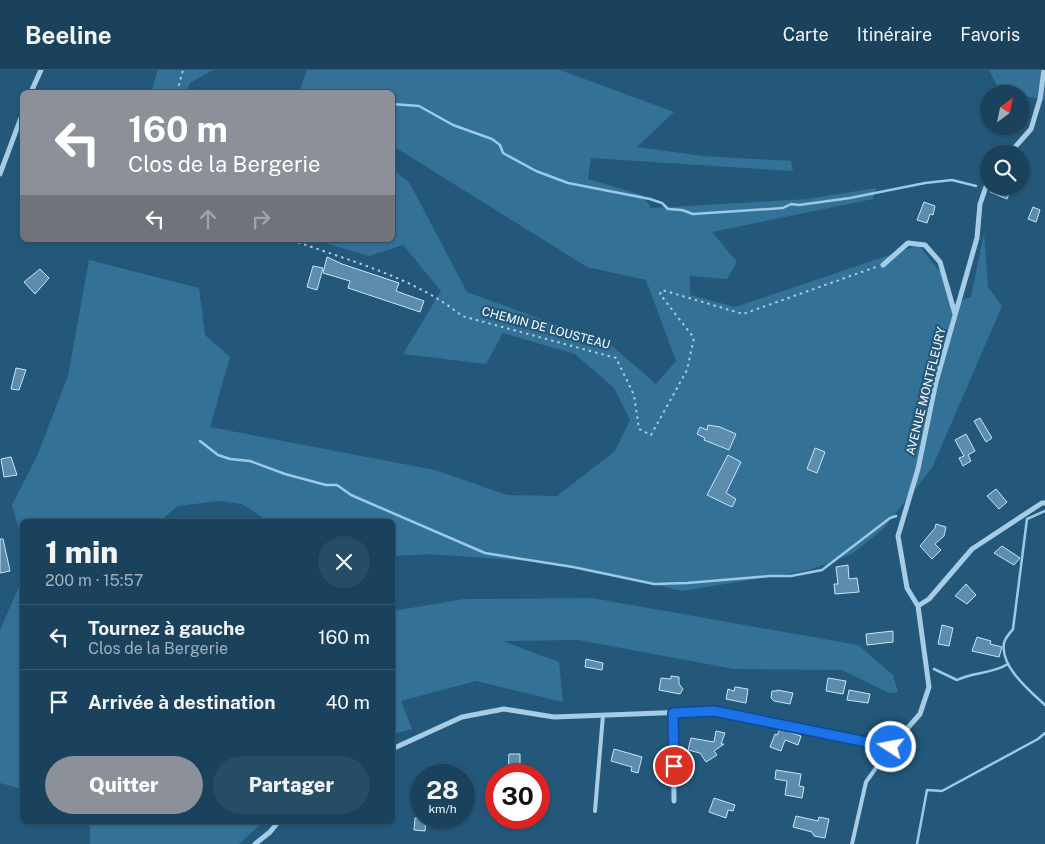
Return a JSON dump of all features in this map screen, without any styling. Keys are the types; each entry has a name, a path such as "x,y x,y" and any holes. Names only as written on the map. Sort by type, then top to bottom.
{"street":[{"path":"32,90 41,70"},
{"path":"1017,145 1031,129 1040,100 1044,70"},
{"path":"0,174 20,120"},
{"name":"AVENUE MONTFLEURY","path":"918,606 907,588 898,536 918,469 936,382 977,238 980,204 983,195"},
{"path":"883,265 908,243 925,245 940,262 955,315"},
{"path":"395,748 462,717 504,710 554,717 714,711 891,747 920,714 929,687 918,606 929,599 972,548 1045,503"},
{"path":"673,713 674,801"},
{"path":"255,844 277,824"}],"lane":[{"path":"595,811 603,715"},
{"path":"852,844 866,782 891,747"}],"path":[{"path":"177,90 182,70"},
{"name":"CHEMIN DE LOUSTEAU","path":"297,242 411,284 447,304 462,316 616,358 634,395 639,429 652,435 687,370 694,338 660,294 662,290 743,314 883,265"}],"shaded area":[{"path":"158,70 213,70 190,83 187,90 152,90"},
{"path":"307,70 560,70 674,112 637,147 703,156 791,161 793,171 591,158 588,179 642,195 651,208 808,199 876,188 873,199 712,232 737,262 727,279 690,276 690,295 735,307 919,245 950,285 954,303 971,297 984,233 988,287 1002,306 932,468 883,529 852,554 810,570 683,591 557,563 429,554 395,556 395,519 263,519 242,504 220,501 178,506 162,519 20,519 20,534 12,505 37,456 68,376 89,260 199,288 205,335 230,357 210,427 435,470 507,495 557,496 615,451 630,420 614,388 575,354 503,333 486,364 403,354 441,291 403,245 369,256 322,242 395,242 395,172 409,182 467,292 611,345 656,384 676,361 646,280 587,267 395,147 395,90 300,89"},
{"path":"989,70 1045,70 1045,100 1030,97 1030,85 996,85"},
{"path":"20,585 20,788 0,783 0,630"},
{"path":"592,598 858,645 893,675 898,692 889,693 842,670 734,669 578,640 502,641 559,662 563,702 476,681 401,701 412,729 395,733 395,611 464,599"},
{"path":"89,824 261,824 239,844 90,844"}],"building":[{"path":"997,195 1009,195 1007,199"},
{"path":"924,202 935,206 933,215 930,214 927,223 917,220"},
{"path":"1033,207 1040,210 1036,222 1028,219"},
{"path":"327,257 399,283 396,291 424,301 420,312 348,288 350,281 323,273"},
{"path":"313,266 323,268 317,290 307,287"},
{"path":"40,269 49,278 35,294 24,282"},
{"path":"16,368 26,370 19,390 11,389"},
{"path":"980,418 992,438 986,442 974,421"},
{"path":"708,425 720,427 736,434 729,450 704,440 705,438 697,434 700,427 707,430"},
{"path":"966,434 975,451 968,455 971,461 963,466 959,458 964,456 955,440"},
{"path":"815,448 825,452 817,473 807,469"},
{"path":"728,455 741,462 726,493 736,499 732,507 707,495"},
{"path":"11,457 17,475 4,477 1,459"},
{"path":"996,489 1007,502 999,509 987,496"},
{"path":"936,524 946,527 944,536 935,544 941,550 932,559 920,546 935,528"},
{"path":"0,539 3,539 10,571 0,573"},
{"path":"1002,546 1020,558 1014,565 994,553"},
{"path":"848,565 849,579 857,578 859,592 835,594 834,584 838,584 836,567"},
{"path":"966,584 976,595 967,604 955,596"},
{"path":"942,625 953,628 949,646 938,644"},
{"path":"893,631 893,642 867,645 866,634"},
{"path":"977,637 991,641 990,644 1002,647 999,657 972,651"},
{"path":"586,659 603,663 602,670 585,667"},
{"path":"671,676 679,677 679,684 683,689 680,694 659,690 661,678 671,679"},
{"path":"828,678 846,681 843,694 826,691"},
{"path":"735,687 748,689 746,703 726,699 728,689 734,691"},
{"path":"849,690 870,694 868,703 847,700"},
{"path":"772,691 793,693 790,704 774,701 771,698"},
{"path":"780,729 801,736 798,745 785,740 781,751 770,747 775,734 777,735"},
{"path":"716,731 725,733 721,744 724,744 714,751 717,755 706,762 700,753 688,750 691,738 714,742"},
{"path":"614,749 642,757 638,773 631,771 632,767 611,761"},
{"path":"509,754 520,754 520,764 509,764"},
{"path":"776,770 801,774 799,786 804,787 802,798 785,795 787,781 775,779"},
{"path":"714,798 735,805 733,811 728,810 726,818 709,812"},
{"path":"796,816 818,821 819,817 829,819 825,838 814,836 812,832 793,827"},
{"path":"414,829 425,829 425,831"}],"waterway":[{"path":"395,104 419,106 453,125 492,139 500,145 503,153 536,171 568,183 650,199 662,203 668,209 682,210 693,214 783,208 791,204 799,205 850,198 925,183 952,180 976,186"},
{"path":"200,441 218,455 230,459 250,461 285,474 326,485 337,485 351,495 485,553 573,567 654,584 791,576 822,570 890,518 896,516"},
{"path":"1045,511 1027,519 1013,629 1004,643 1004,652 1011,669 1024,686 1045,705"},
{"path":"934,669 957,680 996,670 1008,664"},
{"path":"917,844 927,790 942,791 1038,739 1045,733"}],"route":[{"path":"674,766 673,713 714,711 891,747"}]}
